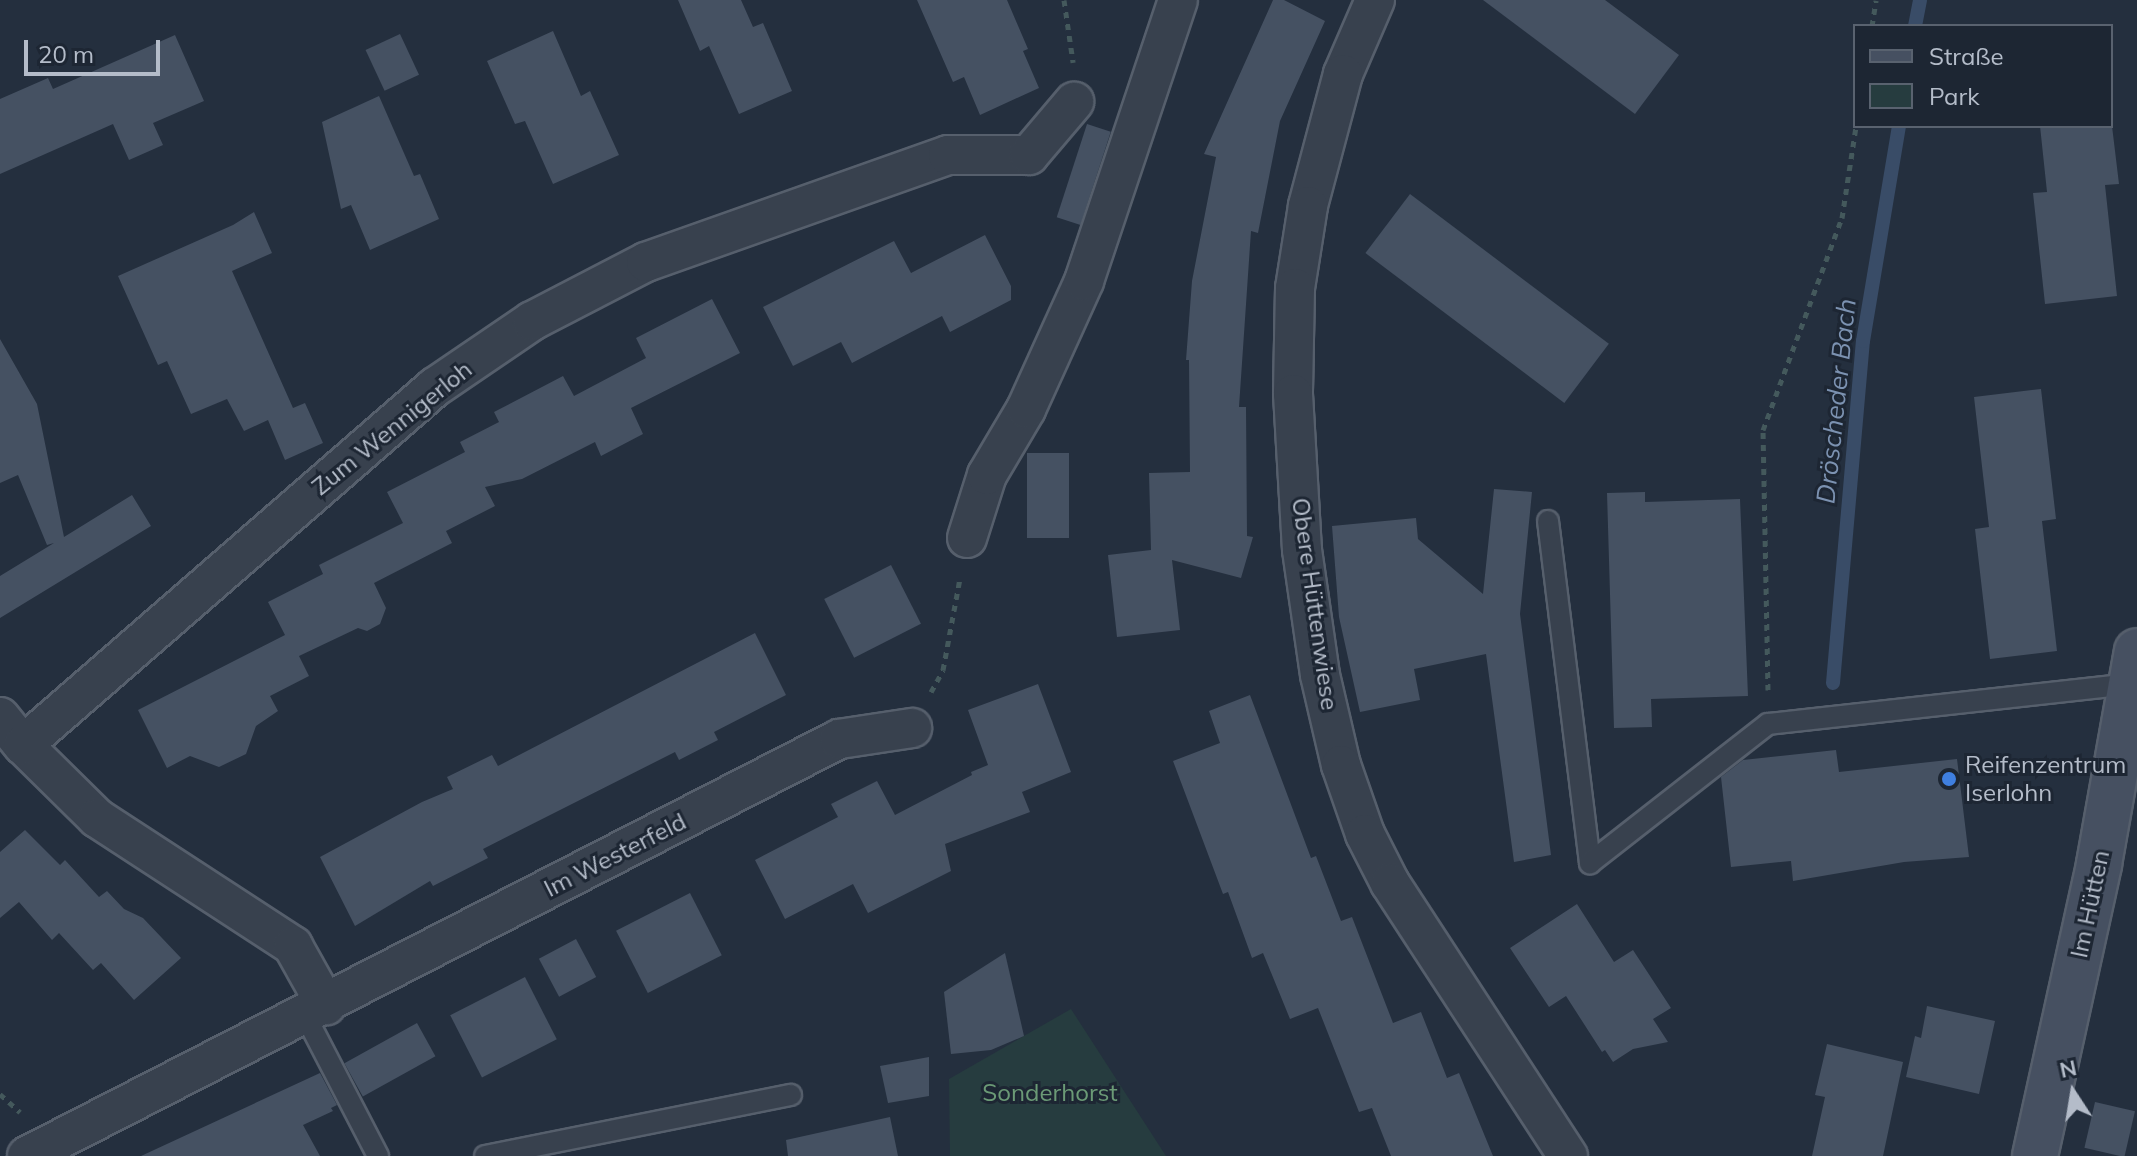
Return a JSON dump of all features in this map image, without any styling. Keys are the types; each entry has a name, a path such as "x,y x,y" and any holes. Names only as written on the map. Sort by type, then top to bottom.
{"street":[{"path":"967,538 987,475 1026,409 1084,281 1178,0"},
{"name":"Obere Hüttenwiese","path":"1375,0 1343,74 1308,206 1295,288 1293,394 1302,550 1320,675 1341,765 1365,834 1390,883 1568,1156"},
{"name":"Zum Wennigerloh","path":"11,731 435,387 532,321 646,262 948,155 1029,155 1074,102"},
{"name":"Im Hütten","path":"2035,1156 2099,864 2135,668"},
{"name":"Im Westerfeld","path":"27,1156 839,739 912,728"},
{"path":"11,731 97,818 293,946 315,1010"}],"lane":[{"path":"1548,521 1590,863 1768,724 2135,668"},
{"path":"315,1010 378,1156"},
{"path":"485,1156 791,1095"}],"path":[{"path":"1064,0 1074,66 1074,102"},
{"path":"1872,24 1876,0"},
{"path":"1768,724 1763,430 1842,218 1856,128"},
{"path":"943,670 967,538"}],"green space":[{"name":"Sonderhorst","path":"1071,1009 1166,1156 950,1156 949,1079"}],"building":[{"path":"678,0 741,0 753,27 763,23 792,91 739,114 709,46 700,51"},
{"path":"917,0 1007,0 1028,49 1023,51 1039,88 980,115 964,77 953,82"},
{"path":"1273,0 1284,0 1325,21 1280,121 1258,233 1251,231 1239,407 1246,407 1247,536 1253,537 1241,578 1172,560 1180,630 1117,637 1108,555 1151,550 1149,473 1190,472 1189,360 1186,360 1192,281 1216,157 1204,154"},
{"path":"1483,0 1605,0 1679,55 1635,114"},
{"path":"553,31 581,96 590,91 619,155 553,184 525,121 515,124 487,61"},
{"path":"400,34 419,75 385,91 366,50"},
{"path":"175,35 204,101 153,123 163,145 129,160 113,124 0,174 0,99 48,78 53,89"},
{"path":"379,96 414,176 420,174 439,219 370,250 351,205 341,209 322,122"},
{"path":"1087,124 1111,132 1080,225 1057,217"},
{"path":"2040,128 2112,128 2119,184 2105,185 2117,296 2045,304 2033,193 2047,192"},
{"path":"1410,194 1609,344 1564,403 1365,253"},
{"path":"254,212 272,253 232,271 293,408 305,403 323,443 285,460 268,420 244,431 227,399 191,414 167,361 158,365 118,276 233,225"},
{"path":"985,235 1011,286 1011,300 950,332 942,316 852,363 841,342 793,366 763,307 894,241 911,273"},
{"path":"712,299 740,353 631,408 643,434 601,456 595,442 522,479 485,487 495,506 446,531 452,543 374,583 386,608 380,624 367,631 358,628 299,656 309,676 270,696 278,711 256,726 246,754 219,767 190,756 167,768 138,710 285,635 268,602 323,574 319,565 403,523 387,492 465,452 460,442 499,422 494,412 563,376 574,396 646,358 636,338"},
{"path":"0,339 37,404 64,537 132,495 151,526 0,618 0,576 54,543 47,545 18,475 0,483"},
{"path":"2041,389 2056,519 2042,521 2057,651 1990,659 1975,529 1989,527 1974,397"},
{"path":"1027,453 1069,453 1069,538 1027,538"},
{"path":"1494,489 1532,492 1520,614 1551,855 1514,862 1486,654 1414,669 1420,700 1360,712 1339,617 1332,526 1416,518 1418,539 1483,594"},
{"path":"1645,492 1645,502 1740,499 1748,696 1651,699 1652,727 1614,728 1607,493"},
{"path":"891,565 921,624 854,658 824,599"},
{"path":"755,633 786,695 714,732 718,740 679,760 675,752 483,849 488,858 433,886 430,881 355,926 320,857 422,802 453,789 447,777 492,755 498,766"},
{"path":"1038,684 1071,772 1022,792 1030,812 945,844 951,871 868,913 853,884 785,919 755,860 838,817 831,804 877,781 895,815 972,775 971,772 988,765 968,710"},
{"path":"1250,695 1311,858 1316,856 1341,921 1352,917 1393,1023 1421,1012 1447,1078 1459,1073 1493,1156 1391,1156 1372,1108 1359,1112 1318,1008 1290,1019 1263,953 1252,958 1228,892 1223,894 1173,761 1220,743 1209,711"},
{"path":"1836,750 1839,772 1957,759 1969,857 1904,862 1793,881 1791,861 1731,867 1721,777 1743,760"},
{"path":"25,830 60,865 65,860 99,897 107,891 124,909 143,918 181,958 134,1000 101,963 93,970 59,933 52,940 19,902 0,918 0,852"},
{"path":"690,893 722,955 648,993 616,931"},
{"path":"1577,904 1614,962 1633,950 1671,1008 1653,1019 1668,1042 1633,1049 1613,1062 1605,1050 1602,1052 1566,996 1549,1007 1510,948"},
{"path":"576,939 596,977 559,997 539,959"},
{"path":"1005,953 1024,1036 991,1050 951,1054 944,992"},
{"path":"525,977 557,1039 482,1078 450,1015"},
{"path":"1927,1006 1995,1021 1979,1094 1906,1077 1915,1036 1921,1038"},
{"path":"417,1023 435,1056 363,1096 344,1063"},
{"path":"1827,1044 1903,1062 1883,1156 1812,1156 1825,1097 1815,1095"},
{"path":"929,1057 929,1096 888,1103 880,1066"},
{"path":"320,1073 337,1105 331,1108 333,1111 303,1125 320,1156 141,1156"},
{"path":"2095,1102 2135,1111 2125,1156 2084,1148"},
{"path":"890,1117 898,1156 788,1156 786,1140"}],"waterway":[{"name":"Dröscheder Bach","path":"1915,24 1920,0"},
{"name":"Dröscheder Bach","path":"1833,683 1863,341 1899,128"}],"place":[{"name":"Reifenzentrum Iserlohn","path":"1949,779"}]}
